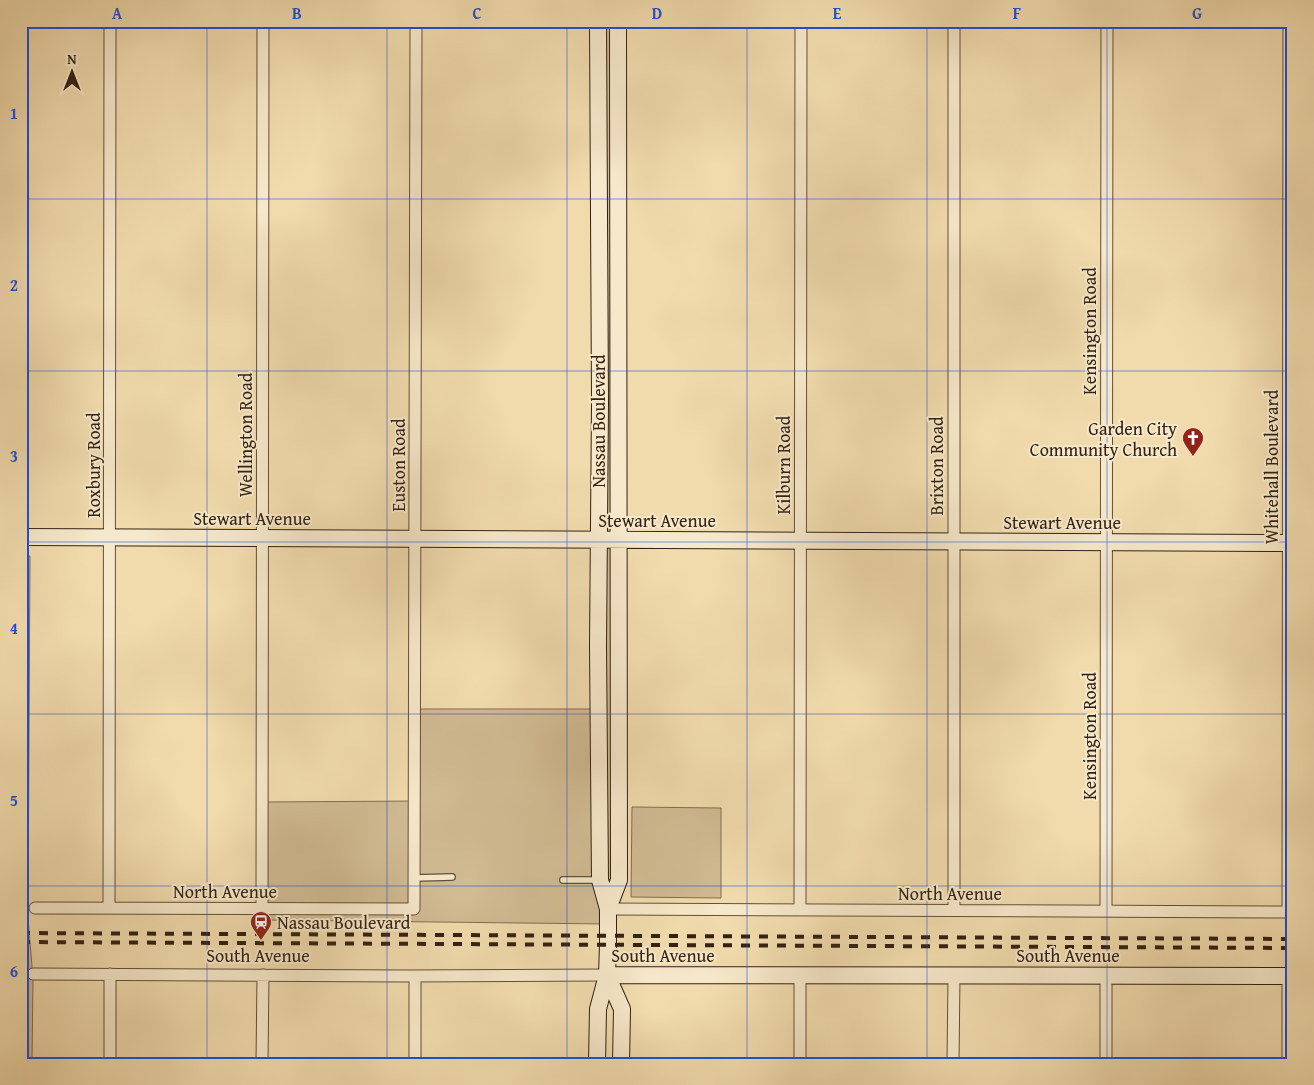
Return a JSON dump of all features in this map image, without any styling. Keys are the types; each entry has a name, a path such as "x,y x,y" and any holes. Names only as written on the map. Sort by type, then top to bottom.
{"main road":[{"name":"Nassau Boulevard","path":"597,1064 598,1009 607,975 608,909 600,880 598,21"},
{"name":"Nassau Boulevard","path":"608,909 619,880 618,21"},
{"name":"Stewart Avenue","path":"21,537 1291,543"},
{"name":"Nassau Boulevard","path":"607,975 622,1009 621,1064"},
{"name":"South Avenue","path":"607,975 1290,976"}],"street":[{"name":"Roxbury Road","path":"109,908 110,21"},
{"name":"Wellington Road","path":"262,909 263,21"},
{"name":"Euston Road","path":"414,909 416,21"},
{"name":"Kilburn Road","path":"800,910 801,21"},
{"name":"Brixton Road","path":"954,21 954,910"},
{"name":"Kensington Road","path":"1106,911 1107,21"},
{"name":"Whitehall Boulevard","path":"1288,21 1291,543 1290,912"},
{"name":"North Avenue","path":"36,908 414,909"},
{"name":"North Avenue","path":"608,909 1290,912"},
{"name":"South Avenue","path":"33,974 607,975"},
{"path":"110,974 110,1064"},
{"path":"262,1064 263,975"},
{"path":"800,975 800,1064"},
{"path":"953,1064 954,975"},
{"path":"415,1064 416,976"},
{"path":"1106,976 1106,1064"},
{"path":"1288,1064 1290,976"}],"lane":[{"path":"414,878 452,877"},
{"path":"563,880 619,880"},
{"path":"21,1050 22,1064"}],"shaded area":[{"path":"601,21 619,21 619,878 607,924 264,920 264,802 417,801 417,709 596,709"},
{"path":"21,556 30,556 28,919 33,978 32,1064 21,1064"},
{"path":"632,807 721,808 721,898 631,897"}],"railway":[{"path":"21,933 1293,939"},
{"path":"21,942 1293,948"}],"place":[{"name":"Garden City Community Church","path":"1193,457"},
{"name":"Nassau Boulevard","path":"261,941"}]}
